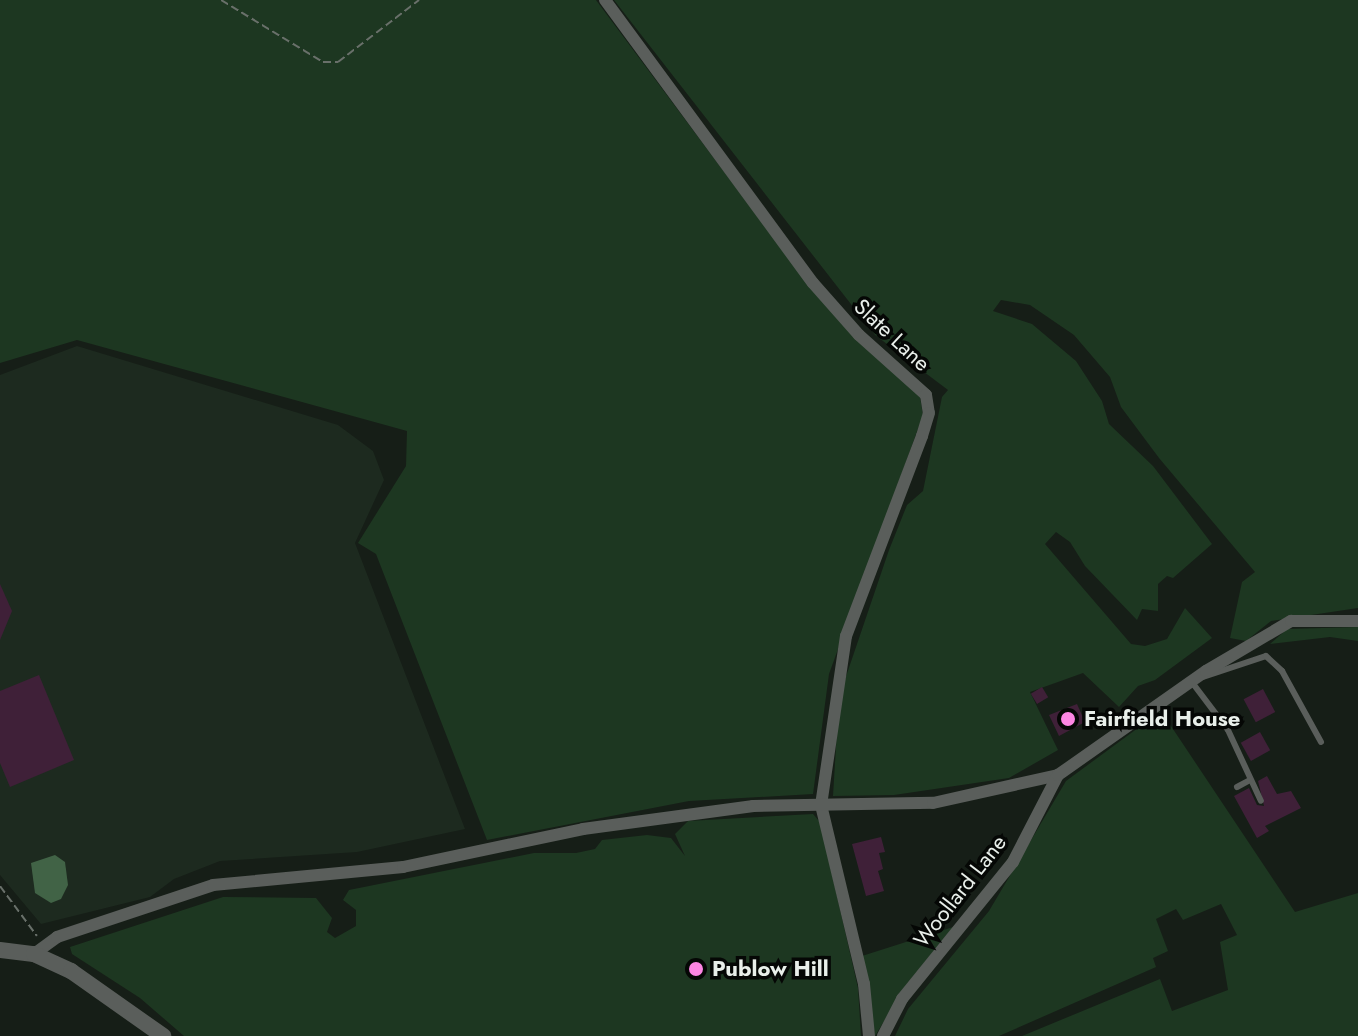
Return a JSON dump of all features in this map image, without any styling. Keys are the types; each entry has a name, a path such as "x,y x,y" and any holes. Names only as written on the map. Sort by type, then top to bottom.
{"street":[{"name":"Slate Lane","path":"605,0 813,283 859,335 926,395 929,413 922,436 846,636 821,805"},
{"name":"Woollard Lane","path":"883,1036 902,999 1013,862 1058,775 1194,680 1291,621 1358,621"},
{"path":"0,950 39,949 213,885 403,867 671,816 821,805 933,803 1058,775"},
{"path":"821,805 864,984 869,1036"},
{"path":"39,949 107,993 163,1036"}],"lane":[{"path":"1261,801 1228,730 1194,680 1266,656 1282,671 1321,742"},
{"path":"1237,787 1250,780"}],"path":[{"path":"221,0 323,62 338,62 419,0"},
{"path":"0,886 39,949"}],"shaded area":[{"path":"0,0 596,0 809,286 920,397 923,415 829,674 813,794 689,801 487,840 376,554 358,543 406,466 407,431 77,340 0,363"},
{"path":"614,0 1358,0 1358,608 1271,621 1246,641 1230,638 1242,582 1255,572 1159,458 1121,407 1110,377 1074,335 1030,305 1001,300 993,311 1032,324 1076,361 1102,401 1109,424 1153,466 1212,544 1173,578 1167,576 1158,584 1158,611 1142,609 1137,620 1085,566 1070,542 1056,532 1045,544 1131,644 1145,646 1167,639 1185,608 1212,638 1155,680 1138,686 1119,707 1083,673 1030,692 1058,750 1009,778 894,795 833,796 839,697 907,505 923,491 942,397 948,390 875,335"},
{"path":"77,346 338,425 373,451 384,480 355,543 465,829 357,852 220,861 174,879 150,897 41,924 0,875 0,375"},
{"path":"1358,627 1358,641 1330,637 1270,644 1287,629"},
{"path":"1161,711 1295,912 1358,893 1358,1036 1022,1036 1160,979 1172,1011 1228,990 1220,942 1237,935 1221,904 1183,920 1176,909 1156,919 1168,951 1153,958 1156,967 999,1036 895,1036 908,1009 989,911 1066,781"},
{"path":"813,814 820,822 858,988 861,1036 184,1036 140,998 72,954 70,947 223,897 316,898 332,918 327,932 335,938 356,926 356,910 343,900 349,890 534,853 576,853 595,849 602,840 647,835 671,838 685,856 675,834 688,821"},
{"path":"55,855 65,862 68,885 61,899 51,903 35,893 31,863"},
{"path":"953,927 906,985 875,1036 862,956"}],"building":[{"path":"0,584 12,611 0,640"},
{"path":"39,675 74,760 10,787 0,763 0,691"},
{"path":"1042,687 1048,697 1037,704 1031,694"},
{"path":"1263,689 1275,712 1256,722 1244,699"},
{"name":"Fairfield House","path":"1077,704 1085,722 1059,736 1049,715"},
{"path":"1260,732 1270,750 1251,761 1241,743"},
{"path":"1267,776 1277,794 1291,791 1301,808 1265,826 1269,831 1257,838 1234,796 1249,788 1257,805 1264,806 1258,781"},
{"path":"881,837 885,852 879,853 883,869 878,871 884,891 866,896 852,844"}],"place":[{"name":"Fairfield House","path":"1068,719"},
{"name":"Publow Hill","path":"696,969"}]}
